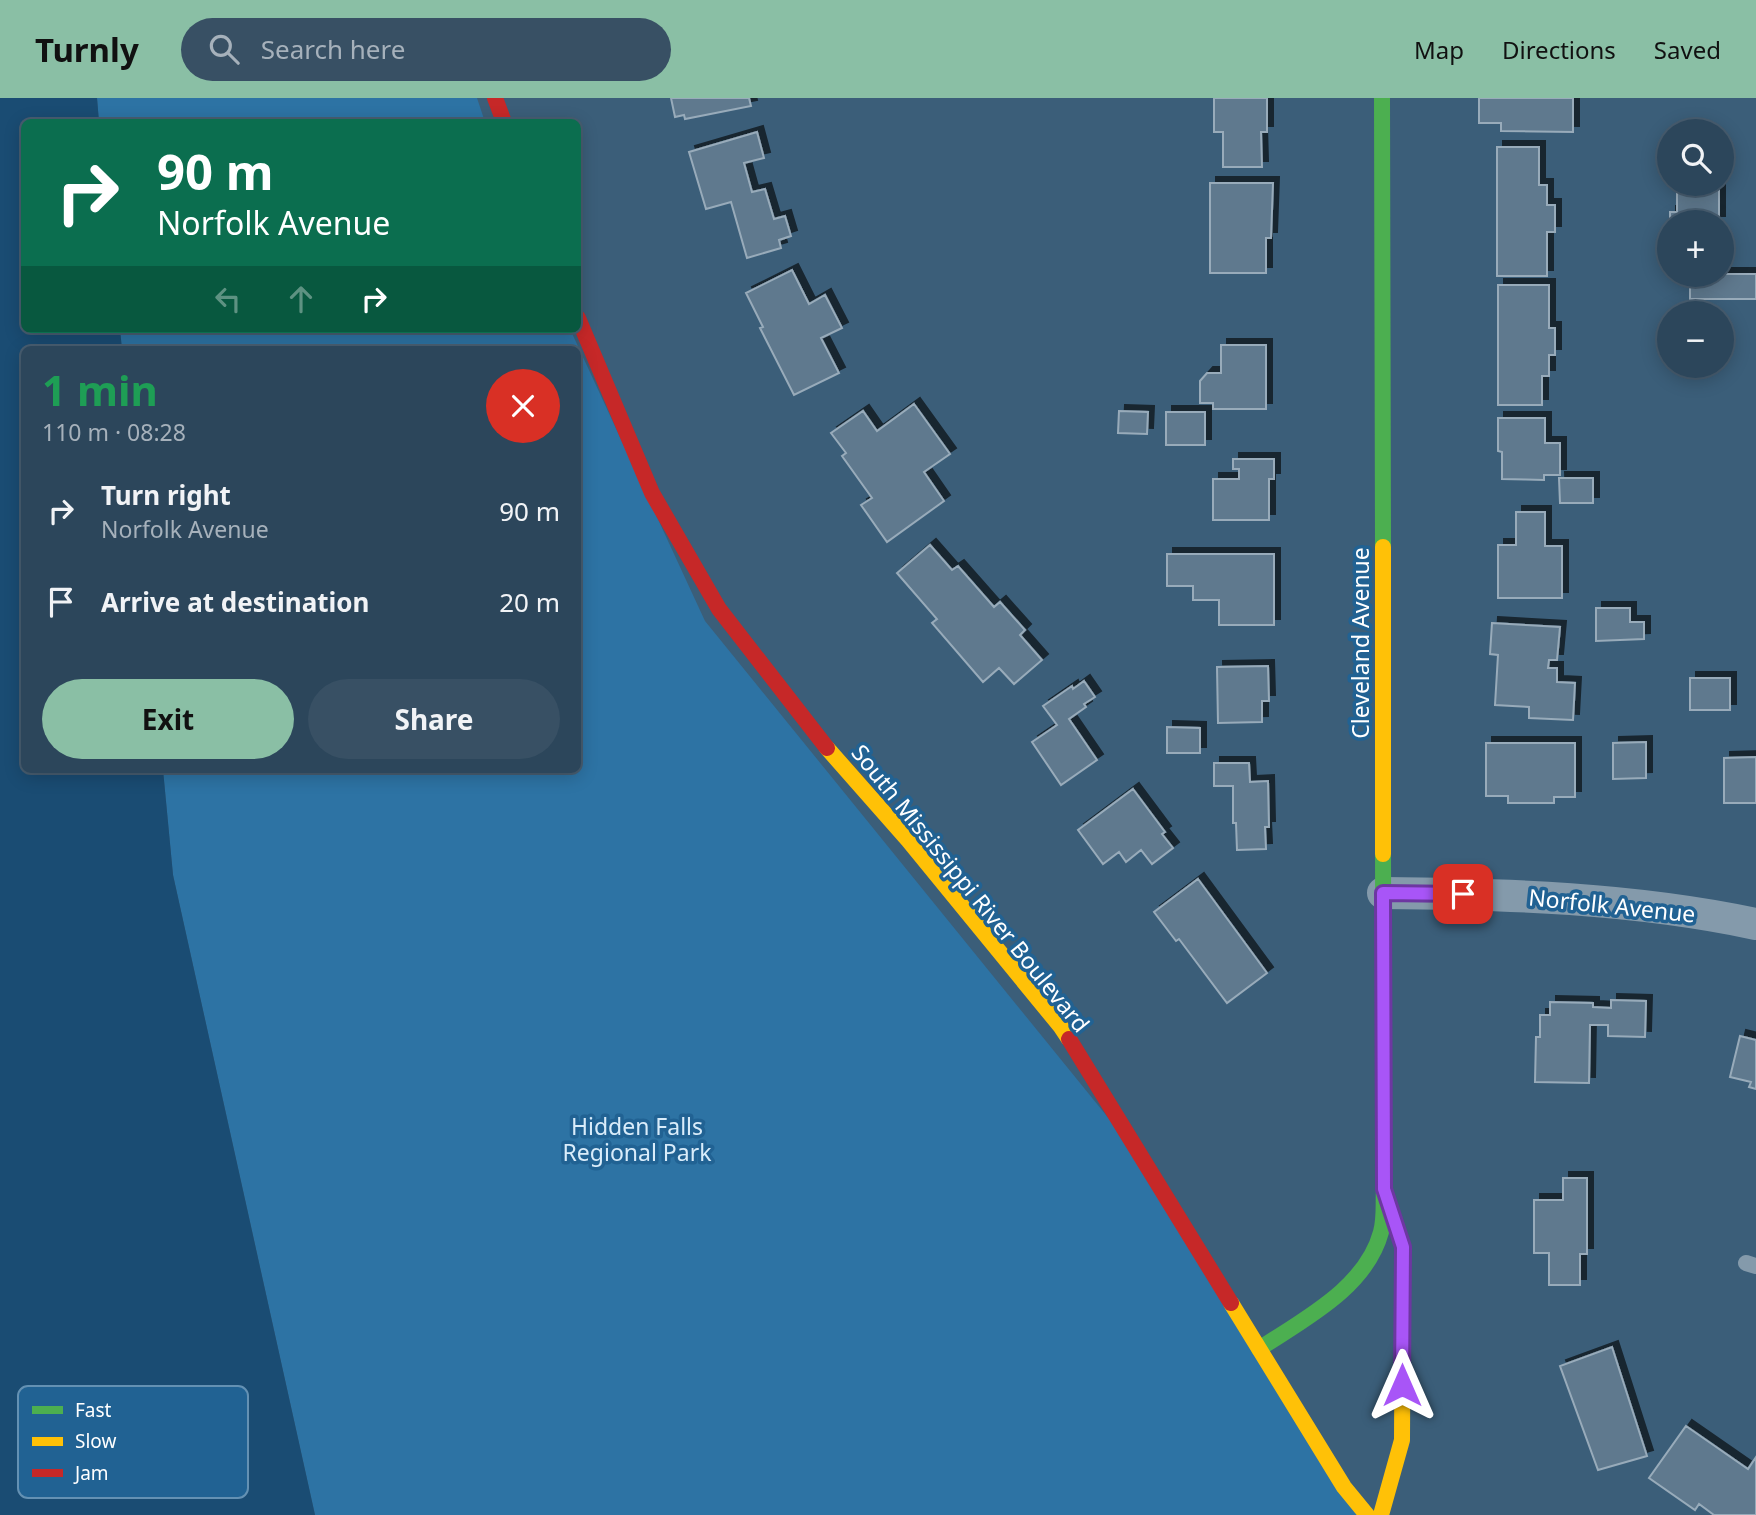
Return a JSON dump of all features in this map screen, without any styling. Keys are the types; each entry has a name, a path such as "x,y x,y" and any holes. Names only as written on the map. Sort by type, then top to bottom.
{"street":[{"path":"495,98 503,119"},
{"name":"Cleveland Avenue","path":"1259,1349 1343,1289 1366,1265 1381,1233 1384,1189 1382,98"},
{"name":"South Mississippi River Boulevard","path":"581,326 652,493 719,609 814,733 908,841 1061,1027 1344,1487 1367,1515"},
{"name":"Norfolk Avenue","path":"1383,893 1520,896 1623,903 1756,924"},
{"name":"Cleveland Avenue","path":"1381,1515 1402,1440 1403,1247 1384,1189"}],"green space":[{"path":"97,98 477,98 484,119 99,119"},
{"name":"Hidden Falls Regional Park","path":"120,333 572,333 578,346 122,346"},
{"name":"Hidden Falls Regional Park","path":"581,353 705,621 1110,1120 1357,1515 315,1515 173,875 163,773 581,773"}],"shaded area":[{"path":"0,98 97,98 99,119 21,119 21,333 120,333 122,346 21,346 21,773 163,773 173,875 315,1515 0,1515"}],"building":[{"path":"671,98 749,98 751,106 685,119 684,115 675,117"},
{"path":"1214,98 1267,98 1267,132 1261,132 1262,167 1223,167 1223,132 1214,132"},
{"path":"1479,98 1573,98 1573,132 1501,131 1501,123 1479,123"},
{"path":"757,132 764,158 744,163 752,192 765,189 774,219 785,216 791,236 779,240 781,248 747,258 731,202 706,209 689,152"},
{"path":"1497,147 1539,147 1539,185 1547,185 1547,205 1555,205 1555,232 1547,232 1547,276 1497,276"},
{"path":"1210,183 1273,183 1271,238 1266,238 1266,273 1210,273"},
{"path":"1677,196 1719,196 1719,210 1677,210"},
{"path":"792,270 809,304 825,295 842,328 821,338 839,373 794,395 760,328 763,327 746,293"},
{"path":"1734,274 1756,274 1756,299 1690,299 1690,287 1734,287"},
{"path":"1498,285 1549,285 1549,328 1555,328 1555,355 1549,355 1549,376 1542,376 1542,405 1498,405"},
{"path":"1221,345 1266,345 1266,409 1213,409 1213,403 1200,403 1200,381 1207,373 1221,373"},
{"path":"914,404 950,454 924,472 944,501 887,542 861,505 872,498 842,456 846,453 831,433 863,411 877,431"},
{"path":"1119,411 1148,412 1147,434 1118,433"},
{"path":"1166,412 1205,412 1205,445 1166,445"},
{"path":"1498,418 1545,418 1545,443 1560,443 1560,475 1544,475 1544,480 1502,479 1502,452 1498,451"},
{"path":"1233,459 1274,459 1274,479 1269,479 1269,520 1213,520 1213,479 1239,479 1239,469 1233,469"},
{"path":"1559,478 1593,478 1593,503 1560,503"},
{"path":"1516,512 1545,512 1545,546 1562,546 1562,598 1498,598 1498,545 1516,545"},
{"path":"930,545 952,570 958,566 994,607 1000,602 1025,630 1020,635 1042,660 1014,684 999,668 983,682 932,623 937,619 897,573"},
{"path":"1167,554 1274,554 1274,625 1219,625 1219,600 1193,600 1193,586 1167,586"},
{"path":"1596,608 1630,608 1630,622 1644,622 1644,639 1596,641"},
{"path":"1492,623 1560,627 1557,660 1549,660 1548,668 1557,668 1557,682 1575,683 1573,720 1529,718 1529,707 1495,705 1498,655 1490,654"},
{"path":"1268,666 1269,701 1262,701 1262,722 1218,723 1217,667"},
{"path":"1690,678 1730,678 1730,710 1690,710"},
{"path":"1084,681 1095,697 1069,719 1097,760 1061,785 1032,742 1057,725 1043,706"},
{"path":"1167,727 1200,728 1200,753 1167,753"},
{"path":"1646,742 1646,778 1613,779 1613,743"},
{"path":"1486,743 1575,743 1575,797 1554,797 1554,803 1508,803 1508,796 1486,796"},
{"path":"1756,757 1756,803 1724,803 1724,758"},
{"path":"1214,763 1249,763 1250,782 1268,781 1269,827 1265,827 1266,849 1237,850 1236,823 1233,823 1233,786 1214,786"},
{"path":"1133,789 1165,832 1162,834 1173,848 1152,864 1141,850 1126,862 1119,852 1103,864 1078,830"},
{"path":"1198,879 1267,973 1227,1003 1179,939 1176,941 1154,912"},
{"path":"1611,1000 1646,1001 1645,1037 1608,1036 1608,1025 1590,1025 1589,1083 1535,1082 1536,1037 1540,1037 1540,1015 1550,1015 1550,1002 1593,1003 1593,1007 1611,1008"},
{"path":"1740,1036 1756,1040 1756,1089 1749,1087 1751,1082 1730,1077"},
{"path":"1563,1178 1587,1178 1587,1254 1580,1254 1580,1285 1549,1285 1549,1253 1534,1253 1534,1200 1563,1200"},
{"path":"1612,1347 1647,1456 1598,1470 1560,1366"},
{"path":"1686,1426 1748,1469 1756,1457 1756,1515 1714,1515 1699,1504 1695,1510 1649,1478"}],"traffic: fast":[{"path":"1382,98 1383,547"},
{"path":"1259,1349 1313,1314 1348,1286 1362,1270 1381,1232 1384,1189 1383,854"}],"traffic: slow":[{"path":"1383,547 1383,854"},
{"path":"827,748 908,840 1069,1039"},
{"path":"1381,1515 1402,1440 1403,1247 1388,1201"},
{"path":"1231,1303 1344,1487 1367,1515"}],"traffic: jam":[{"path":"495,98 503,119"},
{"path":"581,325 652,493 719,609 827,748"},
{"path":"1069,1039 1231,1303"}],"route":[{"path":"1402,1385 1403,1247 1384,1189 1383,893 1463,894"}]}
